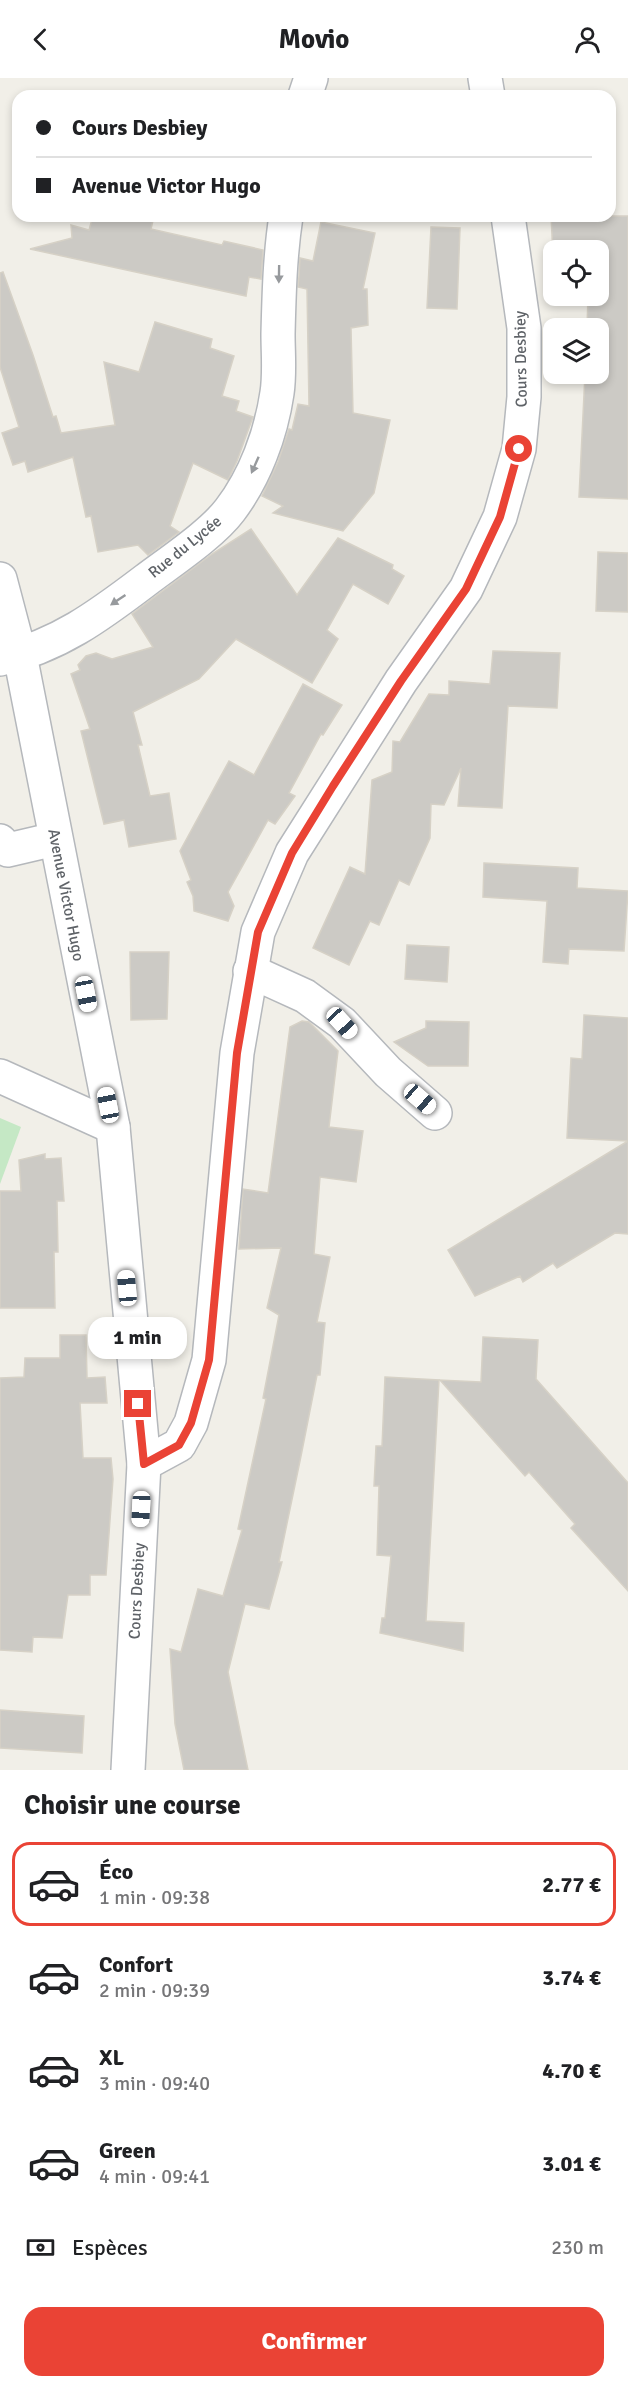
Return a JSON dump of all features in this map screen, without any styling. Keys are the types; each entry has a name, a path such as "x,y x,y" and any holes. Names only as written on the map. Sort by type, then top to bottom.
{"street":[{"name":"Rue du Lycée","path":"10,657 52,644 128,594 191,545 229,511 249,478 268,434 278,391 280,260 285,222"},
{"name":"Cours Desbiey","path":"128,1770 144,1464 179,1445 191,1423 209,1360 237,1053 258,932 292,853 401,681 466,589 500,517 519,449 524,397 524,328 509,222"},
{"name":"Avenue Victor Hugo","path":"0,579 10,657 55,839 112,1127 144,1464"},
{"path":"0,841 8,850 55,839"},
{"path":"250,971 305,996 342,1023 388,1072 435,1113"},
{"path":"0,1076 112,1127"}],"green space":[{"path":"0,1118 21,1127 0,1184"}],"building":[{"path":"616,216 628,216 628,499 579,497 585,384 609,384 609,318 587,318 588,306 609,306 609,240 552,240 551,222 616,222"},
{"path":"91,222 153,222 151,229 222,245 224,241 263,250 261,279 249,277 246,296 30,249 72,238 71,225 89,230"},
{"path":"321,222 375,233 363,289 367,289 368,325 351,328 353,413 390,420 374,493 343,531 273,513 283,506 262,496 278,462 289,429 292,430 298,404 309,406 307,289 298,287 300,258 313,261"},
{"path":"431,227 460,228 457,309 427,308"},
{"path":"3,272 53,417 56,416 61,433 115,425 104,362 139,372 155,322 212,339 210,348 234,356 222,396 239,401 236,411 253,417 237,461 228,480 193,463 170,526 179,532 148,555 138,545 98,552 91,516 86,517 73,457 28,472 25,461 13,465 2,433 19,427 0,367 0,273"},
{"path":"251,529 297,595 338,538 393,565 392,569 404,576 388,604 353,584 327,630 338,639 312,683 236,639 199,679 133,712 142,745 138,745 150,796 169,793 176,839 129,847 124,820 104,824 81,731 90,729 71,674 80,670 78,665 86,656 96,653 112,659 153,647 132,614 212,554"},
{"path":"598,552 628,553 628,612 596,611"},
{"path":"493,651 560,653 557,708 508,706 502,808 458,806 461,768 444,805 431,804 430,838 409,885 399,880 379,925 370,921 349,965 313,948 350,867 365,874 372,780 392,772 393,741 400,742 429,694 449,695 449,681 490,684"},
{"path":"303,684 342,705 323,735 321,734 289,793 295,796 275,824 268,820 228,892 234,906 228,921 194,911 193,896 187,882 191,880 180,851 229,761 254,775"},
{"path":"484,863 578,868 577,888 628,891 624,951 569,949 568,964 543,962 547,901 483,897"},
{"path":"407,945 449,947 447,982 405,979"},
{"path":"130,952 169,952 167,1019 131,1020"},
{"path":"584,1015 628,1018 628,1141 567,1138 571,1058 582,1059"},
{"path":"302,1021 309,1022 338,1051 329,1127 363,1131 356,1182 320,1177 314,1254 330,1257 317,1322 325,1323 320,1375 317,1375 279,1562 282,1562 269,1609 245,1604 228,1672 248,1770 184,1770 175,1724 170,1649 181,1652 198,1589 223,1596 242,1530 238,1529 266,1399 263,1398 279,1315 267,1308 281,1248 239,1249 243,1189 268,1193 290,1027"},
{"path":"426,1021 469,1022 468,1066 428,1066 394,1042 426,1028"},
{"path":"628,1141 628,1234 615,1233 557,1268 553,1263 523,1282 520,1276 475,1296 448,1250"},
{"path":"45,1154 45,1159 61,1158 64,1201 57,1201 58,1252 54,1252 55,1308 0,1308 0,1191 21,1191 19,1160"},
{"path":"60,1335 86,1335 87,1378 105,1377 107,1403 80,1403 83,1458 111,1458 113,1479 106,1575 90,1575 90,1595 68,1595 62,1638 33,1637 32,1652 0,1650 0,1378 24,1377 25,1358 60,1358"},
{"path":"483,1337 538,1340 536,1379 628,1483 628,1591 571,1528 575,1524 529,1472 525,1476 440,1380 481,1382"},
{"path":"385,1377 439,1380 426,1621 464,1623 463,1651 380,1633 382,1618 385,1618 391,1556 377,1555 379,1486 374,1486 376,1446 382,1446"},
{"path":"0,1710 84,1716 82,1753 0,1748"}],"route":[{"path":"138,1404 144,1464 179,1445 191,1423 209,1360 237,1053 258,932 292,853 401,681 466,589 500,517 519,449"}]}
